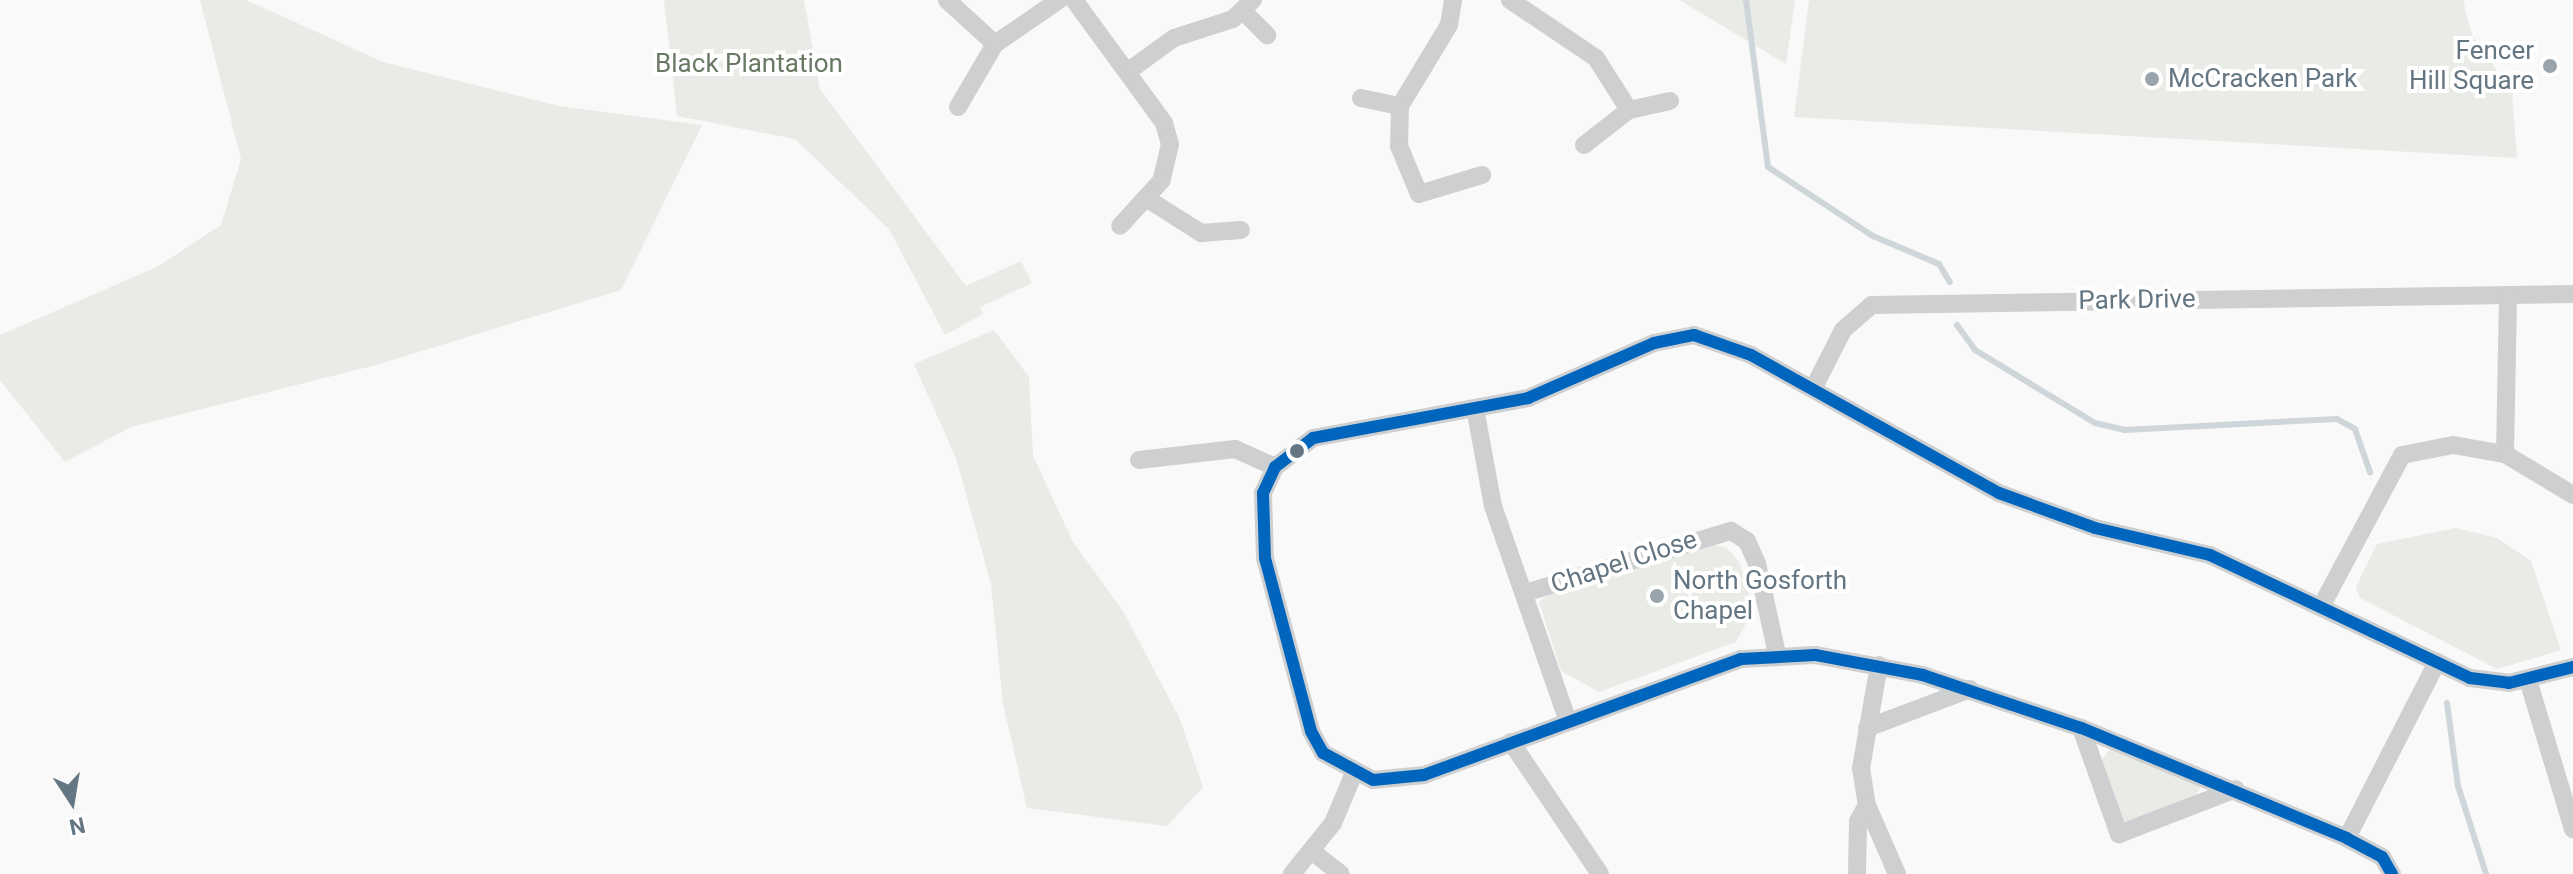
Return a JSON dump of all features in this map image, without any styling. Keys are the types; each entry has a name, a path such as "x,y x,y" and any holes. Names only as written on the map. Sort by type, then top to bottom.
{"street":[{"path":"947,0 995,44"},
{"path":"958,107 995,44 1059,0"},
{"path":"1074,0 1152,106 1170,144 1169,163 1149,200 1120,226"},
{"path":"1453,0 1449,25 1400,106 1399,146 1419,194 1482,175"},
{"path":"1510,0 1596,58 1629,110"},
{"path":"1127,72 1174,38 1248,6 1267,35"},
{"path":"1361,98 1400,106"},
{"path":"1584,145 1629,110 1670,101"},
{"path":"1149,200 1201,233 1241,230"},
{"name":"Park Drive","path":"1813,389 1843,330 1872,305 2573,294"},
{"path":"2505,454 2508,296"},
{"path":"2392,874 2382,857 2347,838 2236,789 2081,728 1970,689 1879,665 1777,654 1712,667 1511,742 1396,780 1354,773 1323,753 1298,695 1261,520 1275,467 1313,438 1559,389 1654,343 1694,335 1719,339 1813,389 1936,462 2045,513 2210,555 2322,605 2437,662 2489,683 2528,680 2573,667"},
{"path":"1475,408 1493,506 1567,719"},
{"path":"2322,605 2402,455 2453,445 2505,454 2573,495"},
{"path":"1139,460 1235,449 1275,467"},
{"name":"Chapel Close","path":"1525,593 1731,531 1747,541 1757,563 1777,654"},
{"path":"2347,838 2437,662"},
{"path":"1879,665 1861,768 1867,805 1897,874"},
{"path":"2528,680 2573,829"},
{"path":"1867,728 1970,689"},
{"path":"2081,728 2119,834 2236,789"},
{"path":"1511,742 1600,874"},
{"path":"1292,874 1314,853 1354,773"},
{"path":"1857,874 1858,821 1867,805"},
{"path":"1314,853 1341,874"}],"green space":[{"path":"200,0 246,0 383,62 559,106 702,125 621,290 376,365 131,427 65,462 0,380 0,335 157,267 221,225 241,159"},
{"name":"Black Plantation","path":"664,0 804,0 820,89 966,286 1021,261 1032,283 980,307 983,314 945,335 889,229 795,139 677,116"},
{"path":"1680,0 1795,0 1786,64 1691,7"},
{"name":"McCracken Park","path":"1809,0 2463,0 2472,35 2512,92 2517,158 1794,117"},
{"path":"994,330 1029,377 1033,456 1073,542 1123,611 1180,719 1203,787 1167,826 1027,808 1003,704 991,584 956,458 914,364"},
{"path":"2456,528 2497,538 2531,561 2561,650 2497,669 2360,598 2356,587 2377,544"},
{"path":"1705,542 1727,548 1740,563 1753,610 1736,642 1599,692 1561,671 1539,602 1557,588"},
{"path":"2110,749 2202,785 2194,798 2130,823 2119,819 2100,762"}],"waterway":[{"path":"1746,0 1768,167 1873,236 1939,264 1950,282"},
{"path":"1957,325 1975,350 2095,423 2125,430 2337,419 2355,429 2370,472"},
{"path":"2447,703 2458,786 2486,874"}],"transit line":[{"path":"2392,874 2382,857 2347,838 2081,728 1923,675 1815,655 1741,659 1424,775 1373,780 1323,753 1311,731 1265,558 1263,493 1275,467 1313,438 1528,398 1654,343 1694,335 1751,355 1999,493 2095,528 2210,555 2470,678 2509,683 2573,667"}],"place":[{"name":"Fencer Hill Square","path":"2550,66"},
{"name":"McCracken Park","path":"2152,79"},
{"name":"North Gosforth Chapel","path":"1657,596"}]}
